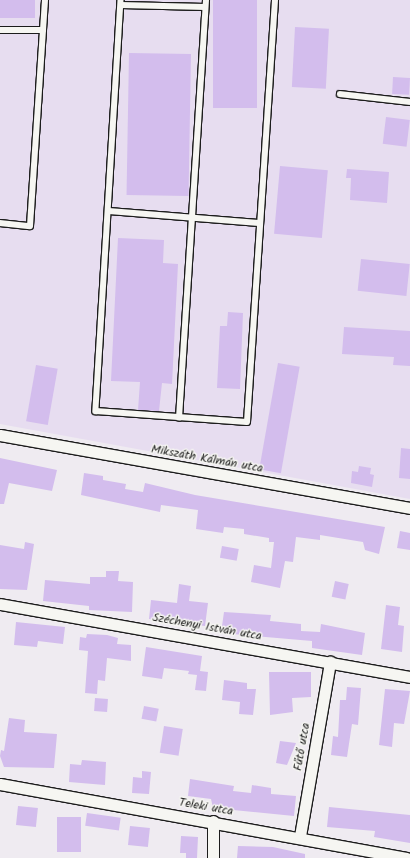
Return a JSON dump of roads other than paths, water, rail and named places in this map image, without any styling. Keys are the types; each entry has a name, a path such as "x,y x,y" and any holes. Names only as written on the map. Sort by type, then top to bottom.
{"street":[{"name":"Mikszáth Kálmán utca","path":"0,435 410,508"},
{"name":"Széchenyi István utca","path":"0,604 410,677"},
{"name":"Fűtő utca","path":"300,836 330,662"},
{"name":"Teleki utca","path":"0,784 300,836 374,855 406,858"},
{"path":"213,821 213,858"}],"lane":[{"path":"0,223 30,226 45,0"},
{"path":"179,418 206,0"},
{"path":"206,7 121,2 96,411 247,422 259,223 275,0"},
{"path":"0,30 43,30"},
{"path":"340,94 410,102"},
{"path":"109,211 259,223"}]}
